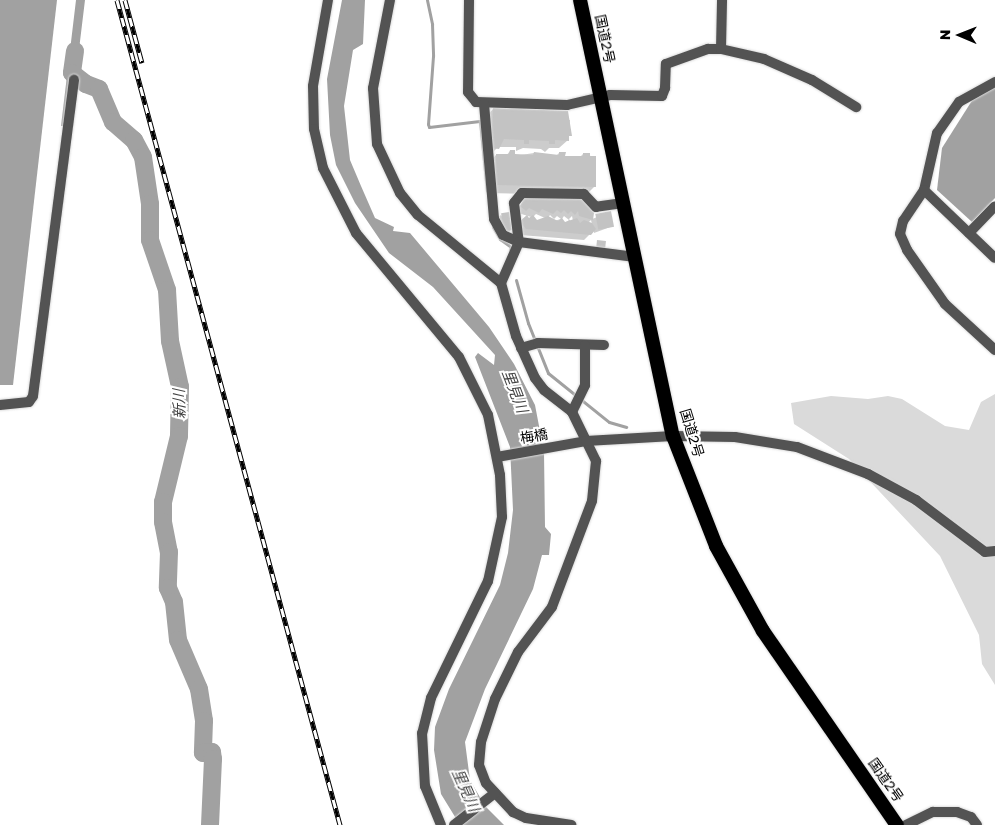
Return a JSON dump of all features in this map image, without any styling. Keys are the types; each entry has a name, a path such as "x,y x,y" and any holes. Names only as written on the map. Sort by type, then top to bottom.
{"highway":[{"name":"国道2号","path":"580,0 673,436 716,546 763,631 897,825"}],"street":[{"path":"328,0 313,86 314,129 323,168 356,233 460,357 488,415 499,456 502,517 495,559 482,596 431,698 422,733 425,786 441,825"},
{"path":"390,0 373,88 377,144 400,193 418,215 501,282 521,348 544,390 572,412 581,442 596,461 592,501 552,607 518,652 495,699 481,742 479,765 492,795 513,812 526,818 571,825"},
{"path":"469,0 468,92 476,102 484,104 567,104 601,96 662,96 665,88 666,64 701,51 720,49 764,60 812,80 856,107"},
{"path":"720,49 722,0"},
{"path":"0,405 29,402 33,396 74,80"},
{"path":"995,82 959,102 937,133 929,157 924,190 903,221 900,234 907,250 945,304 995,350"},
{"path":"484,104 494,219 503,235 519,242 635,257"},
{"path":"924,190 995,258"},
{"path":"501,282 519,242 514,203 522,193 584,194 596,207 624,203"},
{"path":"969,233 995,206"},
{"path":"521,348 535,343 604,345"},
{"path":"572,412 581,398 585,345"},
{"name":"梅橋","path":"499,456 581,442 673,436 735,437 797,447 868,474 900,491 985,552 995,551"},
{"path":"454,825 492,795"},
{"path":"906,825 933,812 957,812 971,817 977,825"}],"shaded area":[{"path":"995,394 995,685 982,664 979,635 940,556 849,459 794,424 791,403 831,396 868,399 888,396 902,399 945,426 969,430 981,402"}],"water":[{"path":"0,0 57,0 13,385 0,385"},
{"path":"76,0 85,0 77,66 71,77 64,126 61,126"},
{"name":"里見川","path":"342,0 365,0 363,44 353,50 344,106 350,160 375,218 394,227 393,231 410,233 489,327 514,364 535,405 544,452 545,527 551,534 549,555 542,555 533,589 485,689 465,742 470,780 485,806 504,825 460,825 441,794 434,750 435,727 449,689 500,585 508,553 513,510 510,447 475,357 478,353 494,365 495,355 433,287 389,253 355,203 336,165 330,135 327,79"},
{"path":"995,87 995,198 972,222 937,190 942,148 973,99"}],"building":[{"path":"493,108 568,111 572,136 569,136 569,141 555,140 555,144 549,144 549,141 529,140 529,144 524,144 524,140 504,139 499,149 491,148"},
{"path":"510,150 515,150 515,154 533,155 534,152 559,155 559,152 566,152 565,156 583,156 583,153 590,153 590,156 596,156 596,187 495,185 496,154 509,154"},
{"path":"525,197 582,199 594,213 593,220 579,216 578,211 575,215 571,211 568,214 564,210 561,213 557,210 553,214 542,209 539,213 529,208 526,211 520,206"},
{"path":"611,211 614,227 598,230 595,214"},
{"path":"509,212 512,230 504,231 501,213"},
{"path":"527,215 529,218 533,215 537,220 548,216 558,221 562,218 565,222 577,218 580,223 584,220 592,223 596,229 591,235 526,229 520,221"},
{"path":"597,240 606,241 605,248 596,247"}],"waterway":[{"path":"427,0 432,24 433,56 428,124 429,127 480,121 487,191"},
{"name":"新川","path":"75,51 72,73 86,84 99,89 113,122 134,140 143,157 150,204 150,240 167,290 170,341 180,387 179,436 163,502 163,522 169,552 168,588 174,602 178,640 199,689 204,721 203,753 212,752 210,825"},
{"path":"493,227 500,239 511,247 510,250"},
{"path":"516,280 528,323 548,373 609,422 626,427"}],"railway":[{"path":"117,0 340,825"},
{"path":"125,0 142,63"}]}
